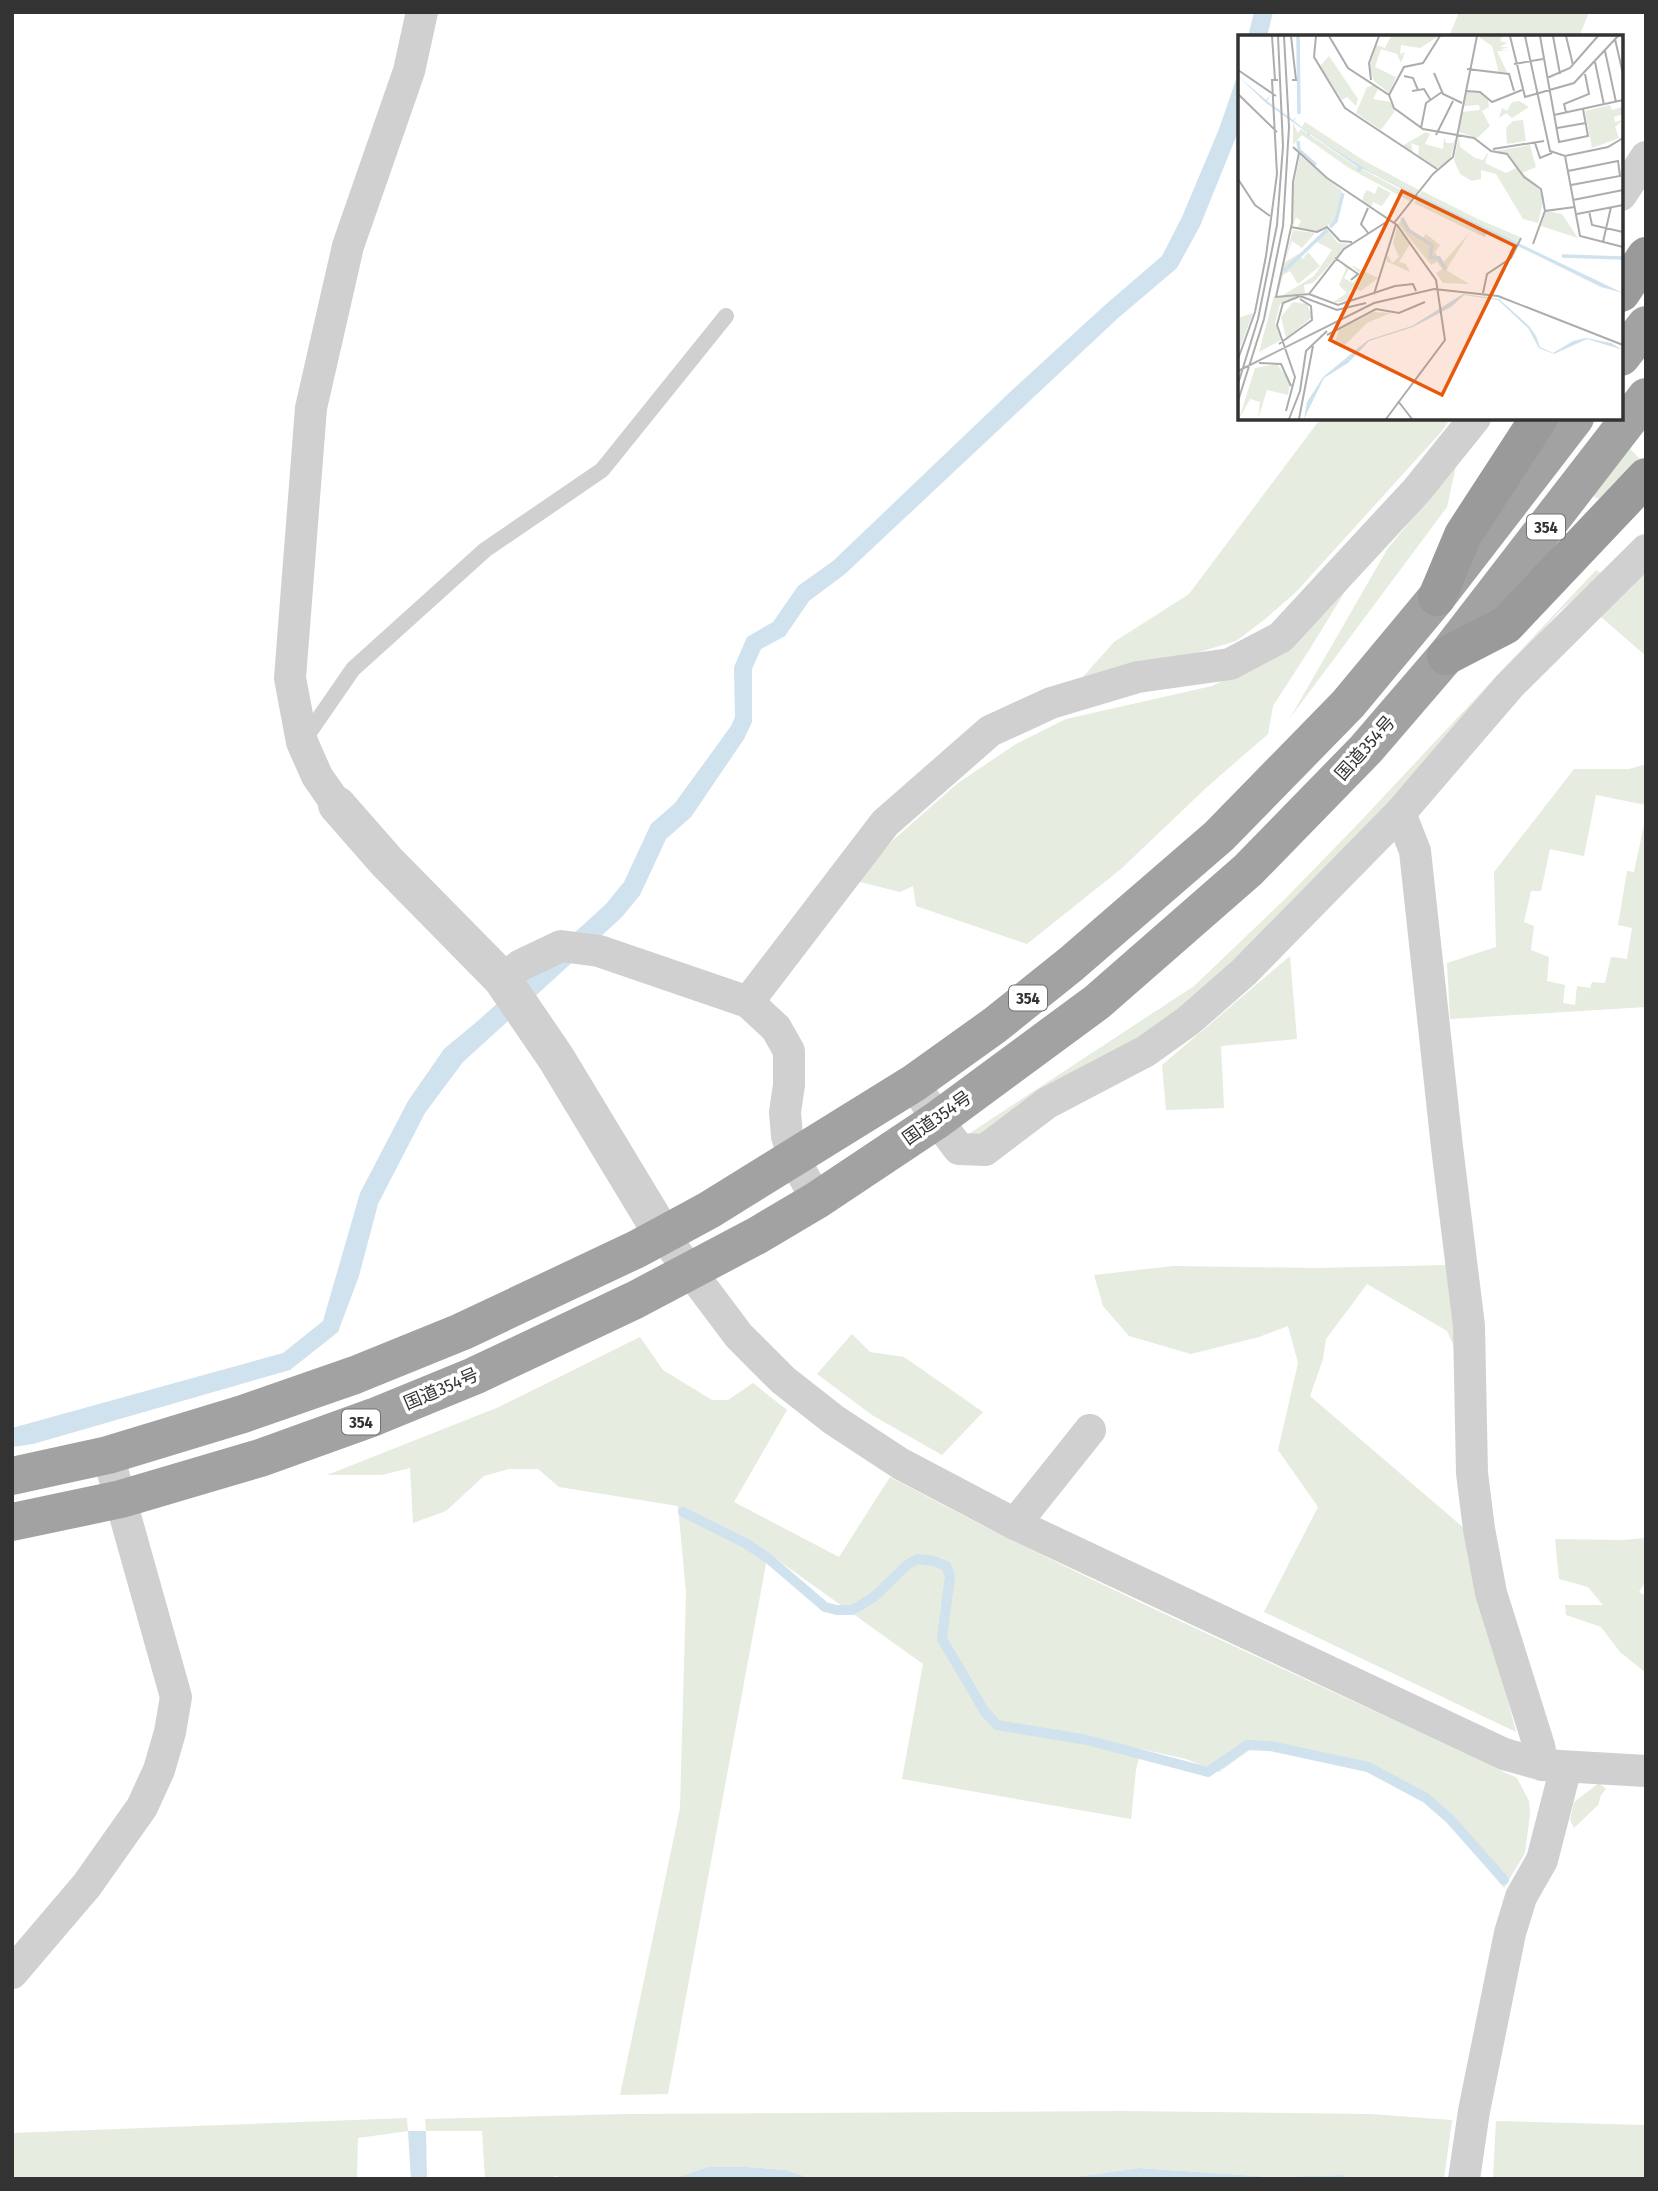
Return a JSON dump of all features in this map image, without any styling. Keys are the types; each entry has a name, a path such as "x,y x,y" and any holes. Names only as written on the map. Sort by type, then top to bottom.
{"highway":[{"path":"1623,290 1646,256"},
{"path":"1623,354 1646,325"},
{"name":"国道354号","path":"12,1522 121,1499 260,1458 374,1417 474,1376 691,1271 817,1200 937,1120 1097,1002 1248,870 1366,749 1446,656 1646,397"},
{"path":"1437,597 1463,535 1537,420"},
{"name":"354","path":"12,1476 108,1455 243,1414 355,1375 461,1332 663,1235 793,1160 915,1083 995,1025 1060,973 1219,836 1348,704 1437,597 1573,420"},
{"path":"1446,656 1506,625 1646,477"}],"street":[{"path":"422,12 409,71 348,246 311,408 290,678 302,742 317,776 337,805 387,862 502,979 556,1058 663,1235 739,1336 783,1380 834,1420 901,1464 1015,1524 1504,1754 1554,1766 1644,1768"},
{"path":"1623,192 1646,157"},
{"path":"748,1002 885,823 990,731 1051,703 1138,677 1230,664 1282,637 1417,490 1473,420"},
{"path":"915,1083 937,1120 959,1149 985,1150 1047,1103 1146,1051 1188,1021 1244,972 1400,813 1510,685 1646,550"},
{"path":"1400,813 1415,851 1469,1326 1472,1473 1479,1529 1491,1593 1539,1746 1554,1766 1542,1860 1521,1897 1510,1933 1472,2124 1464,2179"},
{"path":"502,979 521,965 561,946 598,951 748,1002 776,1028 789,1051 789,1085 785,1112 787,1136 793,1160 817,1200"},
{"path":"1015,1524 1090,1430"},
{"path":"12,1973 87,1885 142,1807 159,1769 170,1732 176,1697 108,1455"}],"lane":[{"path":"302,742 353,669 485,550 602,470 726,316"}],"shaded area":[{"path":"1459,12 1589,12 1580,35 1450,35"},
{"path":"1320,420 1450,420 1296,592 1236,641 1150,667 1082,678 1114,642 1189,594"},
{"path":"1630,449 1640,459 1599,499 1593,496"},
{"path":"1456,466 1447,507 1290,718 1388,548"},
{"path":"1646,568 1646,656 1600,616"},
{"path":"1596,570 1602,574 1559,612 1360,833 1248,948 1172,1017 980,1137 967,1135 1194,986 1354,828"},
{"path":"1354,577 1273,706 1268,734 1206,788 1121,869 1027,944 916,906 913,886 900,892 856,881 892,841 958,783 1016,744 1066,719 1212,686 1286,649"},
{"path":"1646,764 1646,805 1596,795 1584,856 1550,849 1541,891 1531,891 1524,922 1534,926 1531,950 1549,957 1547,981 1565,985 1563,1003 1575,1005 1577,986 1590,988 1592,982 1605,983 1611,957 1627,959 1632,928 1618,925 1627,871 1634,872 1646,815 1646,1007 1450,1019 1447,963 1496,947 1494,872 1574,769 1629,769"},
{"path":"1290,956 1297,1039 1221,1046 1224,1108 1166,1110 1162,1065"},
{"path":"1448,1265 1458,1355 1447,1331 1367,1284 1326,1339 1323,1359 1310,1396 1465,1529 1516,1732 1264,1612 1318,1507 1278,1450 1298,1363 1288,1326 1259,1337 1191,1354 1129,1336 1103,1306 1094,1275 1173,1266 1316,1268"},
{"path":"852,1334 870,1352 904,1357 983,1412 942,1455 872,1415 817,1374"},
{"path":"640,1337 663,1370 712,1400 728,1400 753,1383 787,1410 734,1502 839,1557 890,1477 1123,1594 1517,1778 1529,1801 1530,1814 1525,1853 1504,1888 1440,1810 1371,1764 1262,1741 1219,1772 1186,1759 1141,1749 1131,1819 902,1779 923,1664 768,1553 668,2094 620,2095 680,1808 686,1593 678,1506 559,1487 538,1469 509,1469 484,1476 446,1511 413,1523 410,1468 382,1475 327,1475 499,1407"},
{"path":"1646,1538 1646,1581 1639,1592 1646,1596 1646,1673 1620,1652 1601,1627 1566,1615 1565,1605 1603,1605 1588,1587 1559,1579 1555,1539"},
{"path":"1599,1783 1606,1789 1598,1805 1574,1828 1570,1820 1574,1802"},
{"path":"1122,2111 1370,2114 1452,2120 1444,2179 1350,2179 1343,2175 1272,2177 1139,2168 1061,2179 813,2179 786,2170 707,2167 673,2179 564,2179 557,2176 543,2179 490,2179 485,2178 482,2131 426,2131 425,2119 626,2114"},
{"path":"407,2118 408,2131 358,2138 357,2179 12,2179 12,2133"},
{"path":"1496,2121 1646,2125 1646,2179 1493,2179"}],"water":[{"path":"1254,12 1273,12 1267,35 1248,35"},
{"path":"1238,74 1238,132 1200,226 1177,268 1117,319 845,574 809,601 785,636 761,649 752,669 752,722 744,739 691,817 666,839 640,895 622,917 463,1062 425,1113 378,1204 359,1276 338,1332 290,1370 33,1444 12,1447 12,1428 283,1353 323,1321 360,1193 408,1101 444,1049 606,904 624,882 651,824 675,803 731,726 735,717 734,667 747,637 773,622 798,586 833,561 1010,392 1162,256 1182,217 1219,129"},
{"path":"408,2131 426,2131 427,2177 490,2179 411,2179"},
{"path":"707,2167 786,2170 813,2179 673,2179"},
{"path":"1139,2168 1272,2177 1343,2175 1350,2179 1061,2179"}],"waterway":[{"path":"683,1512 747,1544 769,1559 825,1607 837,1610 852,1610 861,1605 917,1559 946,1566 950,1576 942,1639 985,1712 997,1725 1087,1740 1208,1772 1247,1745 1270,1746 1368,1767 1426,1798 1450,1819 1504,1880"}]}
